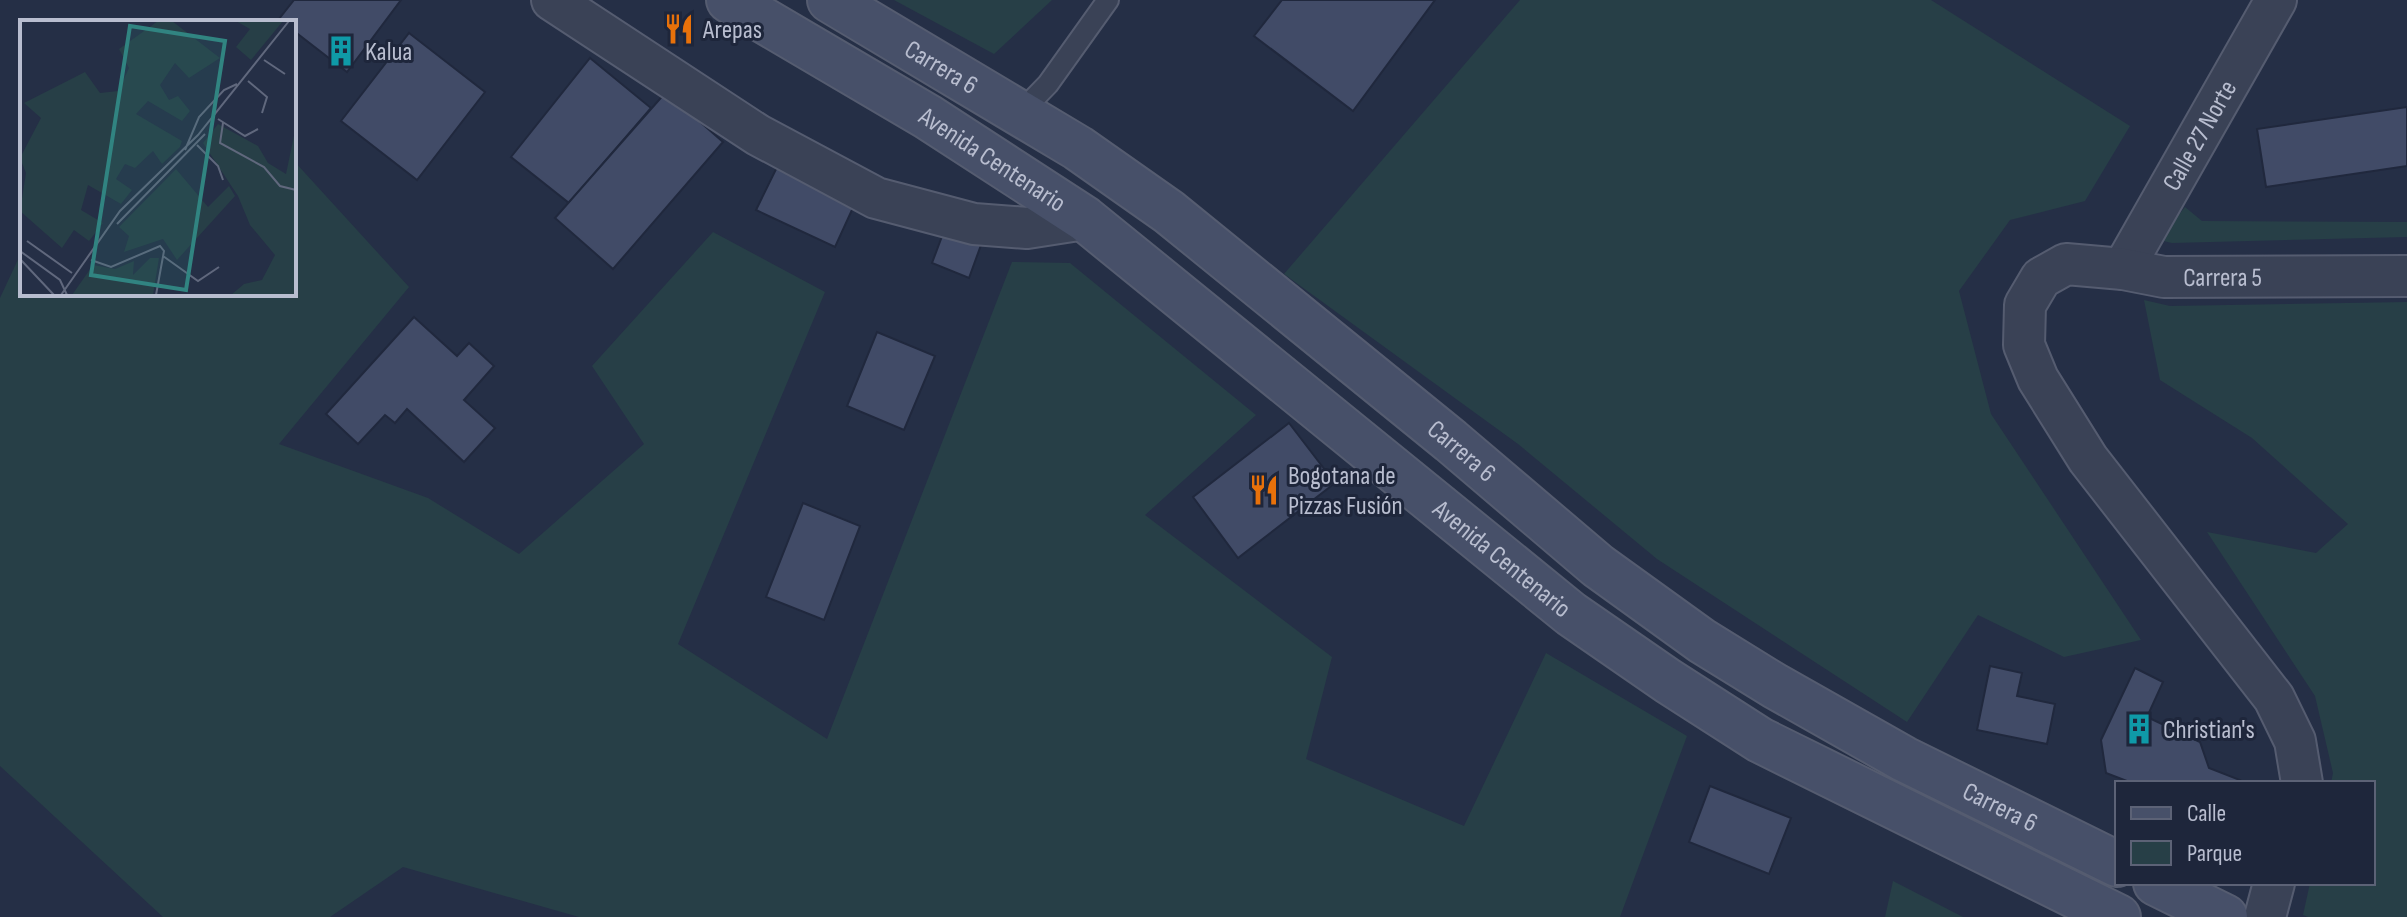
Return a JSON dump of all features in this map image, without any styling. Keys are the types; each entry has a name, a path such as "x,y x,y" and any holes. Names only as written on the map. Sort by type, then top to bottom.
{"main road":[{"name":"Avenida Centenario","path":"729,0 928,117 1085,219 1571,614 1668,681 1760,740 2118,917"},
{"name":"Carrera 6","path":"830,0 1078,148 1169,212 1451,441 1598,566 1702,641 1904,759 2115,863"},
{"path":"2160,885 2225,917"}],"street":[{"path":"552,0 758,135 876,198 974,224 1027,228 1085,219"},
{"name":"Calle 27 Norte","path":"2123,269 2276,0"},
{"name":"Carrera 5","path":"2302,781 2295,741 2274,698 2088,459 2038,379 2024,345 2025,305 2053,271 2123,269 2164,277 2407,276"}],"lane":[{"path":"1020,113 1048,84 1108,0"}],"green space":[{"path":"894,0 1052,0 994,54"},
{"path":"1520,0 1931,0 2130,126 2085,201 2010,220 1959,291 1991,414 2141,640 2064,657 1978,615 1907,722 1657,559 1518,444 1284,274"},
{"path":"296,163 409,287 279,444 428,498 519,554 644,444 592,366 713,232 825,292 678,644 827,739 1012,262 1070,263 1256,415 1145,515 1332,657 1306,759 1464,826 1546,653 1687,736 1620,917 579,917 403,867 330,917 163,917 0,766 0,298 20,255 20,296 296,296"},
{"path":"2185,207 2202,221 2407,222 2407,237 2172,243 2159,240"},
{"path":"2144,300 2170,306 2407,302 2407,917 2303,915 2310,885 2375,885 2375,781 2331,781 2333,773 2315,696 2207,532 2316,553 2348,524 2252,438 2160,380"},
{"path":"1893,881 1963,917 1885,917"}],"building":[{"name":"Kalua","path":"294,0 401,0 347,72 296,33 296,20 279,19"},
{"path":"1282,0 1435,0 1353,111 1254,36"},
{"path":"409,33 485,92 417,180 341,121"},
{"path":"590,58 651,108 569,203 511,157"},
{"path":"666,92 723,142 613,269 555,218"},
{"path":"2407,107 2407,166 2266,187 2257,129"},
{"path":"780,161 857,199 835,247 756,210"},
{"path":"944,231 981,245 969,278 932,263"},
{"path":"414,317 457,356 469,343 494,366 464,400 495,428 464,462 407,409 395,423 385,415 358,444 326,414"},
{"path":"877,332 935,356 904,430 847,406"},
{"name":"Bogotana de Pizzas Fusión","path":"1289,423 1335,483 1238,558 1193,497"},
{"path":"803,503 860,526 824,620 766,597"},
{"path":"1990,666 2022,673 2017,696 2055,704 2047,744 1977,730"},
{"name":"Christian's","path":"2135,668 2163,682 2147,717 2200,742 2209,768 2240,780 2127,781 2106,773 2101,740"},
{"path":"1710,786 1791,818 1769,874 1689,842"}],"place":[{"name":"Arepas","path":"679,29"},
{"name":"Kalua","path":"341,51"},
{"name":"Bogotana de Pizzas Fusión","path":"1264,490"},
{"name":"Christian's","path":"2139,729"}]}
